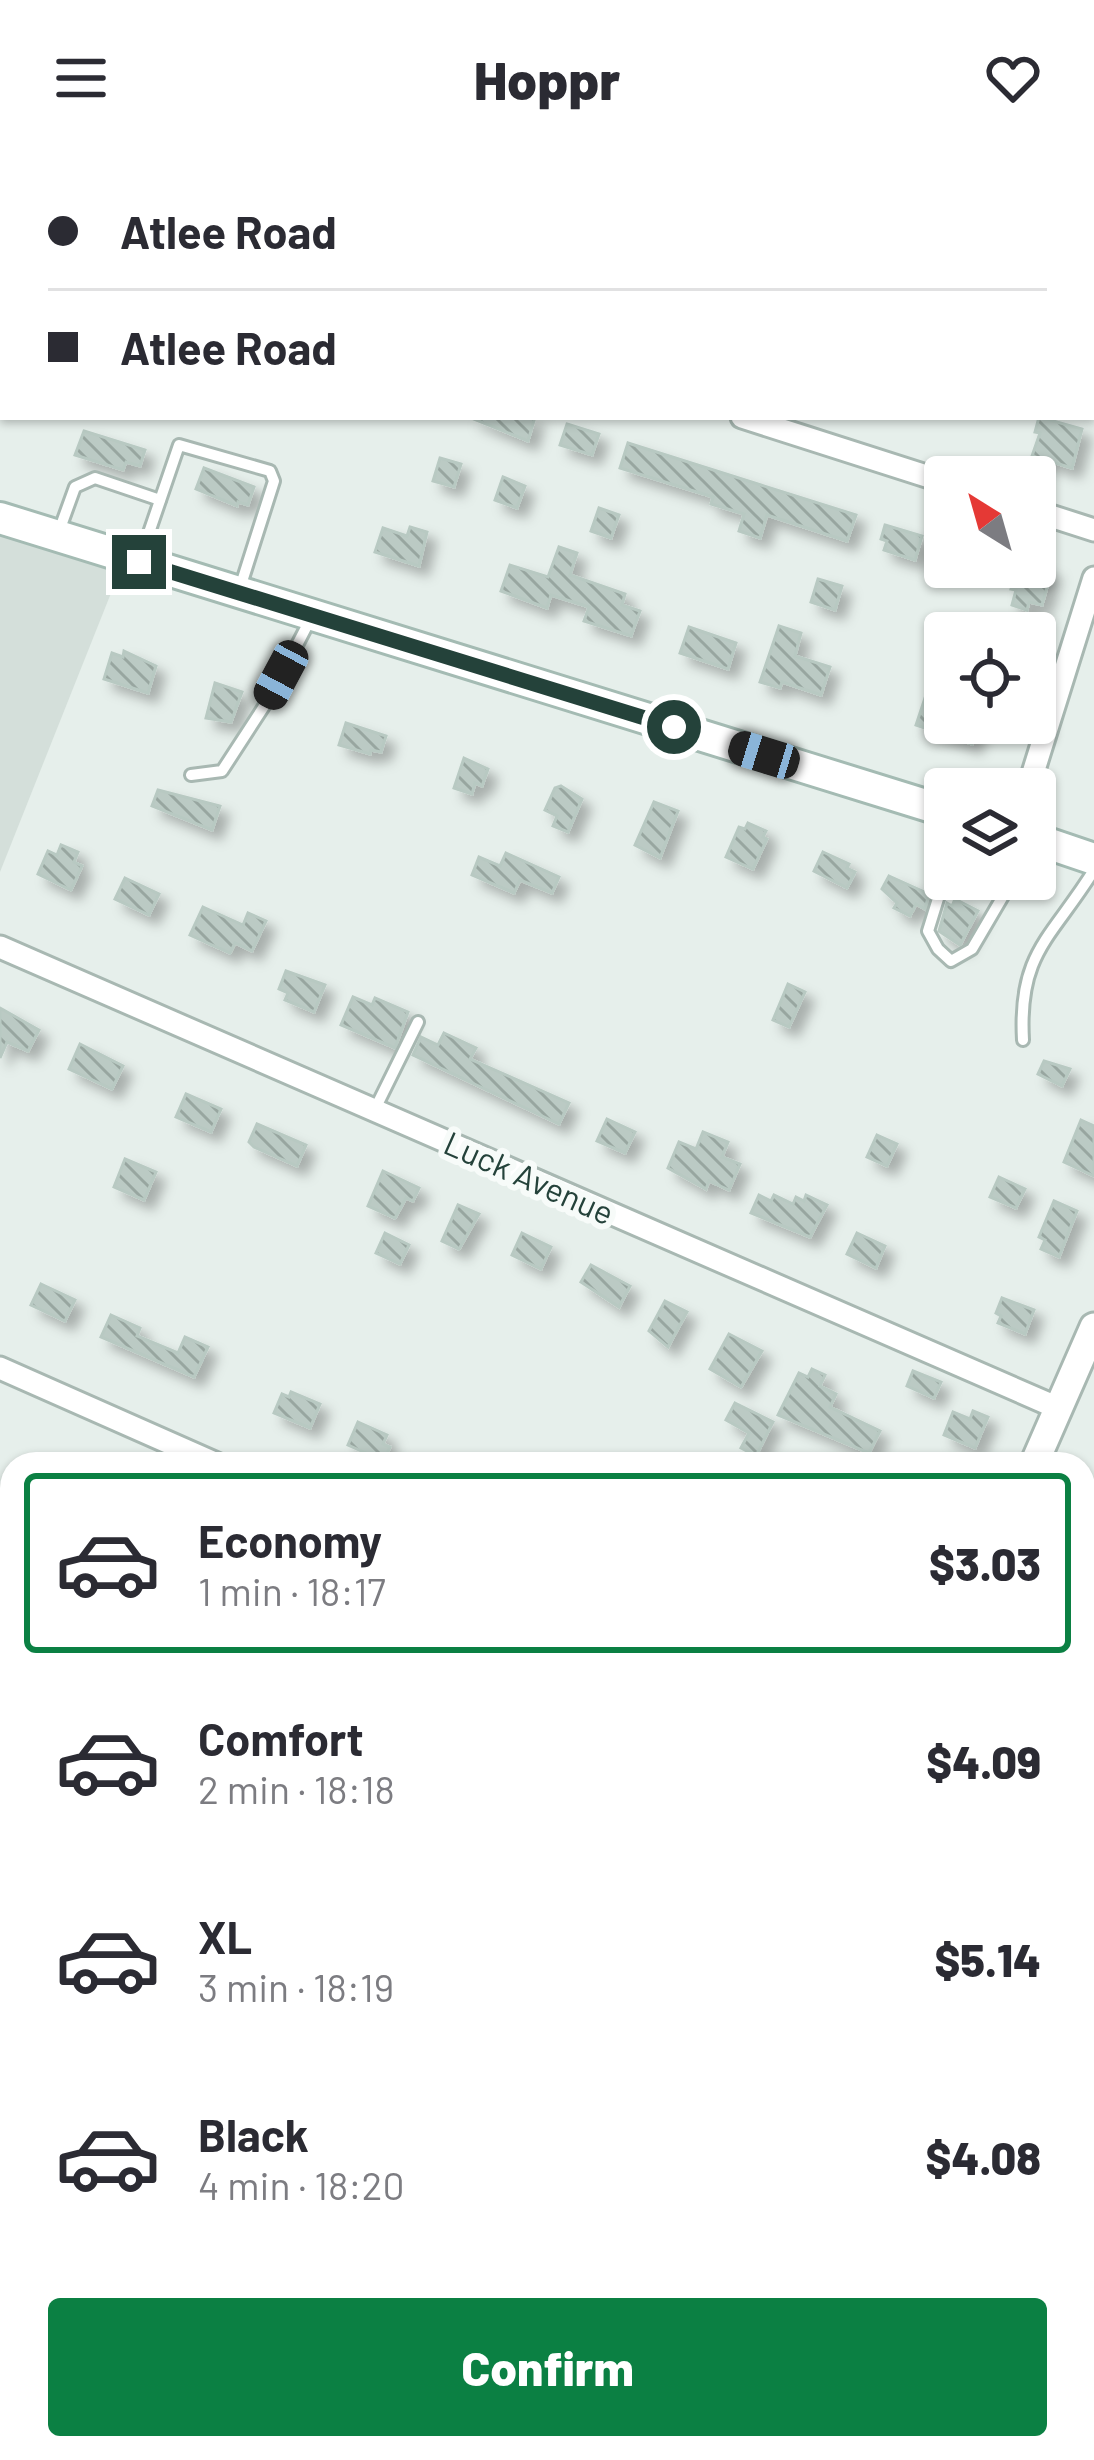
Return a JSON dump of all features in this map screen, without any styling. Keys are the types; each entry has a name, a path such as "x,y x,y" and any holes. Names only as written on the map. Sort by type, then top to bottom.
{"main road":[{"path":"0,518 924,805"},
{"path":"1056,846 1094,860"}],"street":[{"path":"751,420 924,475"},
{"path":"1056,518 1094,530"},
{"path":"1035,768 1094,578"},
{"name":"Luck Avenue","path":"0,947 1058,1408"},
{"path":"1039,1452 1094,1327"},
{"path":"0,1368 191,1452"}],"lane":[{"path":"139,562 179,445 270,471 274,481 238,592"},
{"path":"57,536 75,487 95,478 160,500"},
{"path":"191,775 222,771 313,616"},
{"path":"1023,1040 1025,980 1036,952 1094,870"},
{"path":"938,900 928,931 951,961 973,949 1001,900"},
{"path":"374,1111 418,1022"}],"shaded area":[{"path":"0,536 119,573 0,872"}],"building":[{"path":"476,420 534,420 528,441"},
{"path":"1038,420 1082,429 1072,468 1056,463 1056,456 1032,456 1040,433 1035,432"},
{"path":"567,424 599,434 592,455 560,445"},
{"path":"84,431 145,450 140,466 126,462 123,470 75,455"},
{"path":"628,443 856,515 847,541 767,515 760,538 739,531 744,514 711,504 713,497 620,468"},
{"path":"440,458 461,464 454,487 433,481"},
{"path":"204,468 254,487 248,505 238,502 237,506 196,489"},
{"path":"503,477 525,486 517,508 495,500"},
{"path":"599,508 619,515 611,538 591,531"},
{"path":"885,525 922,536 915,560 884,550"},
{"path":"410,527 427,532 419,566 375,552 383,528 407,536"},
{"path":"559,547 577,553 570,575 625,594 622,605 640,611 631,636 584,621 589,607 551,595 547,608 501,591 510,565 548,577"},
{"path":"818,579 842,586 835,610 811,602"},
{"path":"1047,588 1042,605 1029,602 1027,610 1012,605 1016,590 1011,589"},
{"path":"779,626 801,633 795,656 830,667 821,695 782,682 780,688 760,682"},
{"path":"689,627 736,643 728,669 680,653"},
{"path":"124,651 156,666 148,693 104,679 112,653 123,657"},
{"path":"215,683 242,692 231,722 206,718"},
{"path":"924,701 924,728 916,725"},
{"path":"346,723 386,736 381,752 371,750 370,754 339,745"},
{"path":"464,758 488,769 482,786 475,783 472,794 454,788"},
{"path":"561,786 582,799 568,832 553,826 557,816 545,810 555,788"},
{"path":"158,790 220,806 212,830 152,806"},
{"path":"654,802 678,811 660,858 635,845"},
{"path":"748,823 766,831 763,837 767,839 753,869 726,857 739,827 745,829"},
{"path":"61,845 78,852 74,862 82,866 71,890 38,874 48,851 57,855"},
{"path":"823,852 849,864 847,868 855,872 847,888 814,871"},
{"path":"506,853 559,877 552,893 520,880 514,893 472,875 479,857 500,866"},
{"path":"889,876 924,892 925,909 916,904 910,916 894,908 897,903 882,889"},
{"path":"125,878 159,894 149,915 115,899"},
{"path":"957,900 978,911 960,945 939,931 947,903 952,906"},
{"path":"203,907 243,925 248,913 266,921 252,951 235,943 230,953 190,935"},
{"path":"286,971 325,985 314,1012 285,1000 288,993 279,989"},
{"path":"788,984 805,992 789,1027 773,1020"},
{"path":"353,997 372,1005 375,998 408,1012 395,1048 341,1025"},
{"path":"0,1008 39,1030 28,1051 7,1042 0,1058"},
{"path":"444,1033 476,1048 470,1059 569,1103 559,1124 413,1055 421,1037 438,1045"},
{"path":"80,1044 123,1066 112,1089 69,1069"},
{"path":"1044,1061 1070,1069 1062,1086 1038,1074"},
{"path":"186,1094 221,1109 211,1132 176,1117"},
{"path":"607,1119 635,1132 625,1153 597,1141"},
{"path":"1081,1120 1094,1126 1094,1176 1064,1162"},
{"path":"257,1124 306,1145 297,1166 249,1142"},
{"path":"703,1132 728,1142 722,1157 740,1164 729,1190 709,1181 706,1189 668,1168 679,1142 696,1149"},
{"path":"877,1135 897,1144 887,1166 867,1157"},
{"path":"125,1159 156,1172 144,1200 114,1187"},
{"path":"383,1171 419,1188 413,1201 406,1198 395,1218 368,1206"},
{"path":"999,1177 1025,1189 1016,1208 990,1197"},
{"path":"759,1195 771,1201 774,1195 793,1204 796,1197 804,1201 806,1195 827,1205 810,1237 751,1213"},
{"path":"1054,1201 1077,1211 1059,1257 1041,1249 1045,1240 1039,1237"},
{"path":"458,1205 479,1214 459,1249 442,1241"},
{"path":"385,1233 409,1245 400,1264 376,1253"},
{"path":"522,1233 551,1247 541,1269 512,1255"},
{"path":"857,1233 885,1246 876,1268 847,1254"},
{"path":"591,1265 630,1286 619,1307 581,1282"},
{"path":"41,1284 75,1300 65,1321 31,1305"},
{"path":"1002,1298 1034,1310 1025,1334 998,1323"},
{"path":"665,1301 687,1312 668,1347 649,1331"},
{"path":"111,1315 140,1328 137,1336 178,1353 185,1337 208,1347 194,1377 101,1337"},
{"path":"729,1334 762,1351 741,1387 710,1369"},
{"path":"812,1369 825,1375 820,1386 836,1394 830,1407 880,1431 870,1452 778,1415 799,1373 808,1377"},
{"path":"913,1371 941,1382 934,1398 907,1386"},
{"path":"291,1392 320,1404 310,1428 274,1413 282,1394 289,1397"},
{"path":"735,1403 773,1422 758,1452 748,1452 741,1448 749,1433 726,1420"},
{"path":"973,1411 988,1417 975,1448 944,1435 953,1412 970,1419"},
{"path":"358,1422 387,1435 383,1444 390,1447 388,1452 364,1452 348,1445"}],"route":[{"path":"139,562 674,727"}]}
